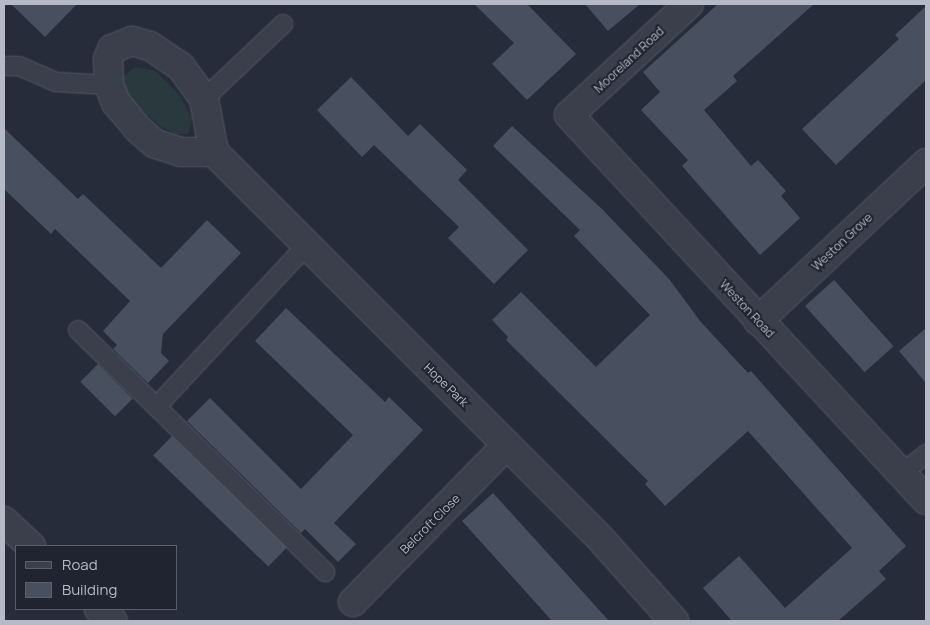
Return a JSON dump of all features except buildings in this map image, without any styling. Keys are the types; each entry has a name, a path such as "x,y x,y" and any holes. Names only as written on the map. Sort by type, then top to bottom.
{"street":[{"name":"Mooreland Road","path":"569,115 689,4"},
{"path":"132,41 150,46 181,67 204,99 214,152 181,152 154,143 126,117 109,85 108,59 112,48 132,41"},
{"name":"Weston Road","path":"569,115 926,500"},
{"name":"Hope Park","path":"214,152 305,247 507,445 674,621"},
{"name":"Weston Grove","path":"758,321 926,163"},
{"name":"Belcroft Close","path":"353,602 507,445"},
{"path":"4,521 30,545"},
{"path":"100,610 112,621"}],"lane":[{"path":"204,99 283,24"},
{"path":"4,66 19,66 56,82 109,85"},
{"path":"158,406 305,247"},
{"path":"78,330 158,406 325,572"},
{"path":"902,473 926,454"}],"shaded area":[{"path":"135,67 155,71 180,96 192,118 188,134 176,134 160,126 126,95 123,77"}]}
